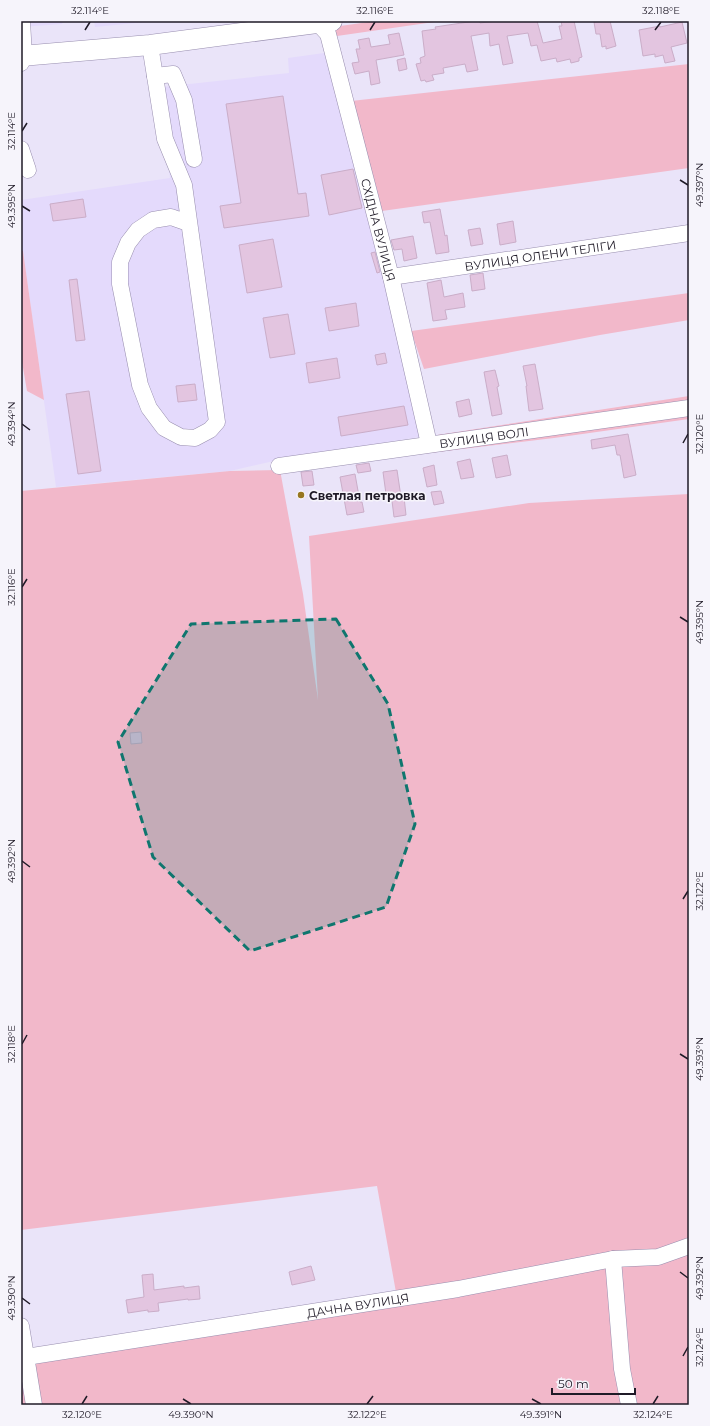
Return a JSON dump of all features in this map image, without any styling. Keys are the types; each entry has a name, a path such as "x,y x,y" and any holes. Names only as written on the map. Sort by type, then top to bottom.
{"main road":[{"path":"22,58 150,45 322,22"}],"street":[{"path":"22,21 22,58"},
{"name":"СХІДНА ВУЛИЦЯ","path":"322,22 328,34 391,276 429,444"},
{"path":"150,45 165,139 184,185 188,223 217,422 210,430 195,438 181,437 164,428 149,408 140,385 120,284 120,262 128,243 138,230 153,220 171,217 188,223"},
{"path":"155,76 173,74 184,100 194,159"},
{"path":"21,149 28,170"},
{"name":"ВУЛИЦЯ ОЛЕНИ ТЕЛІГИ","path":"391,276 689,233"},
{"name":"ВУЛИЦЯ ВОЛІ","path":"279,466 689,408"},
{"name":"ДАЧНА ВУЛИЦЯ","path":"26,1357 458,1289 612,1259 658,1256 689,1246"},
{"path":"612,1259 622,1369 629,1405"},
{"path":"21,1326 34,1405"}],"highlighted area":[{"path":"336,619 388,704 415,824 386,907 250,951 153,857 118,742 191,624"}],"shaded area":[{"path":"21,21 63,21 62,24 21,27"},
{"path":"94,21 156,21 95,27"},
{"path":"376,21 441,21 337,36 333,27"},
{"path":"324,53 384,266 425,436 278,460 230,471 56,487 23,251 21,251 21,200 170,178 162,87 289,73 288,58"},
{"path":"689,64 689,168 382,211 351,101"},
{"path":"21,251 23,251 44,400 27,391 21,356"},
{"path":"689,293 689,320 600,335 424,369 411,331"},
{"path":"689,396 689,401 438,438 437,435"},
{"path":"689,411 689,419 554,438 297,469"},
{"path":"280,470 303,594 318,700 309,536 529,503 689,494 689,1405 21,1405 21,1326 26,1356 397,1298 377,1186 21,1230 21,491 230,471"}],"building":[{"path":"479,21 480,23 496,21 537,21 543,43 562,39 559,26 562,26 561,21 574,21 582,57 579,58 579,61 571,63 570,59 557,62 556,58 541,61 537,45 531,46 528,33 507,36 513,63 503,65 499,44 490,46 489,33 471,36 478,70 467,72 465,64 443,68 444,73 432,75 434,80 426,82 425,80 421,81 416,64 421,63 420,58 425,56 422,31 436,29 435,27"},
{"path":"610,21 616,46 606,49 606,46 602,47 600,34 596,34 594,22"},
{"path":"682,22 687,43 671,47 675,61 665,63 663,55 655,57 655,54 643,56 639,30"},
{"path":"399,33 404,55 376,60 380,83 371,85 369,71 355,74 352,63 359,62 356,49 360,49 358,40 369,38 371,47 390,44 388,35"},
{"path":"405,58 407,69 399,71 397,60"},
{"path":"283,96 298,194 306,193 309,216 224,228 220,206 241,203 226,104"},
{"path":"353,169 362,208 329,215 321,175"},
{"path":"83,199 86,217 53,221 50,204"},
{"path":"440,209 445,236 447,235 449,252 436,254 430,222 424,223 422,212"},
{"path":"513,221 516,242 500,245 497,224"},
{"path":"480,228 483,244 471,246 468,230"},
{"path":"413,236 417,258 404,261 402,249 394,250 391,240"},
{"path":"273,239 282,287 247,293 239,245"},
{"path":"375,252 380,272 377,273 371,253"},
{"path":"483,273 485,289 472,291 470,275"},
{"path":"77,279 85,340 76,341 69,280"},
{"path":"441,280 444,297 463,293 465,307 445,310 447,319 433,321 427,283"},
{"path":"356,303 359,326 329,331 325,308"},
{"path":"288,314 295,354 270,358 263,318"},
{"path":"385,353 387,363 377,365 375,355"},
{"path":"337,358 340,378 309,383 306,363"},
{"path":"535,364 543,409 529,411 527,386 523,366"},
{"path":"495,370 499,386 497,387 502,414 492,416 484,372"},
{"path":"195,384 197,400 178,402 176,386"},
{"path":"89,391 101,471 78,474 66,394"},
{"path":"469,399 472,414 459,417 456,402"},
{"path":"404,406 408,425 341,436 338,417"},
{"path":"628,434 636,475 624,478 620,455 617,455 615,445 592,449 591,440"},
{"path":"507,455 511,475 496,478 492,458"},
{"path":"470,459 474,477 461,479 457,462"},
{"path":"369,463 371,471 358,473 356,465"},
{"path":"434,465 437,485 427,487 423,468"},
{"path":"397,470 401,497 404,497 406,515 394,517 391,493 386,494 383,472"},
{"path":"312,471 314,485 303,486 301,472"},
{"path":"355,474 360,502 362,502 364,512 347,515 340,477"},
{"path":"441,491 444,503 434,505 431,492"},
{"path":"141,732 142,743 131,744 130,733"},
{"path":"311,1266 315,1280 292,1285 289,1272"},
{"path":"153,1274 154,1290 184,1286 184,1288 199,1286 200,1299 158,1303 159,1311 148,1312 148,1310 128,1313 126,1300 144,1297 142,1275"}],"place":[{"name":"Светлая петровка","path":"301,495"}]}
